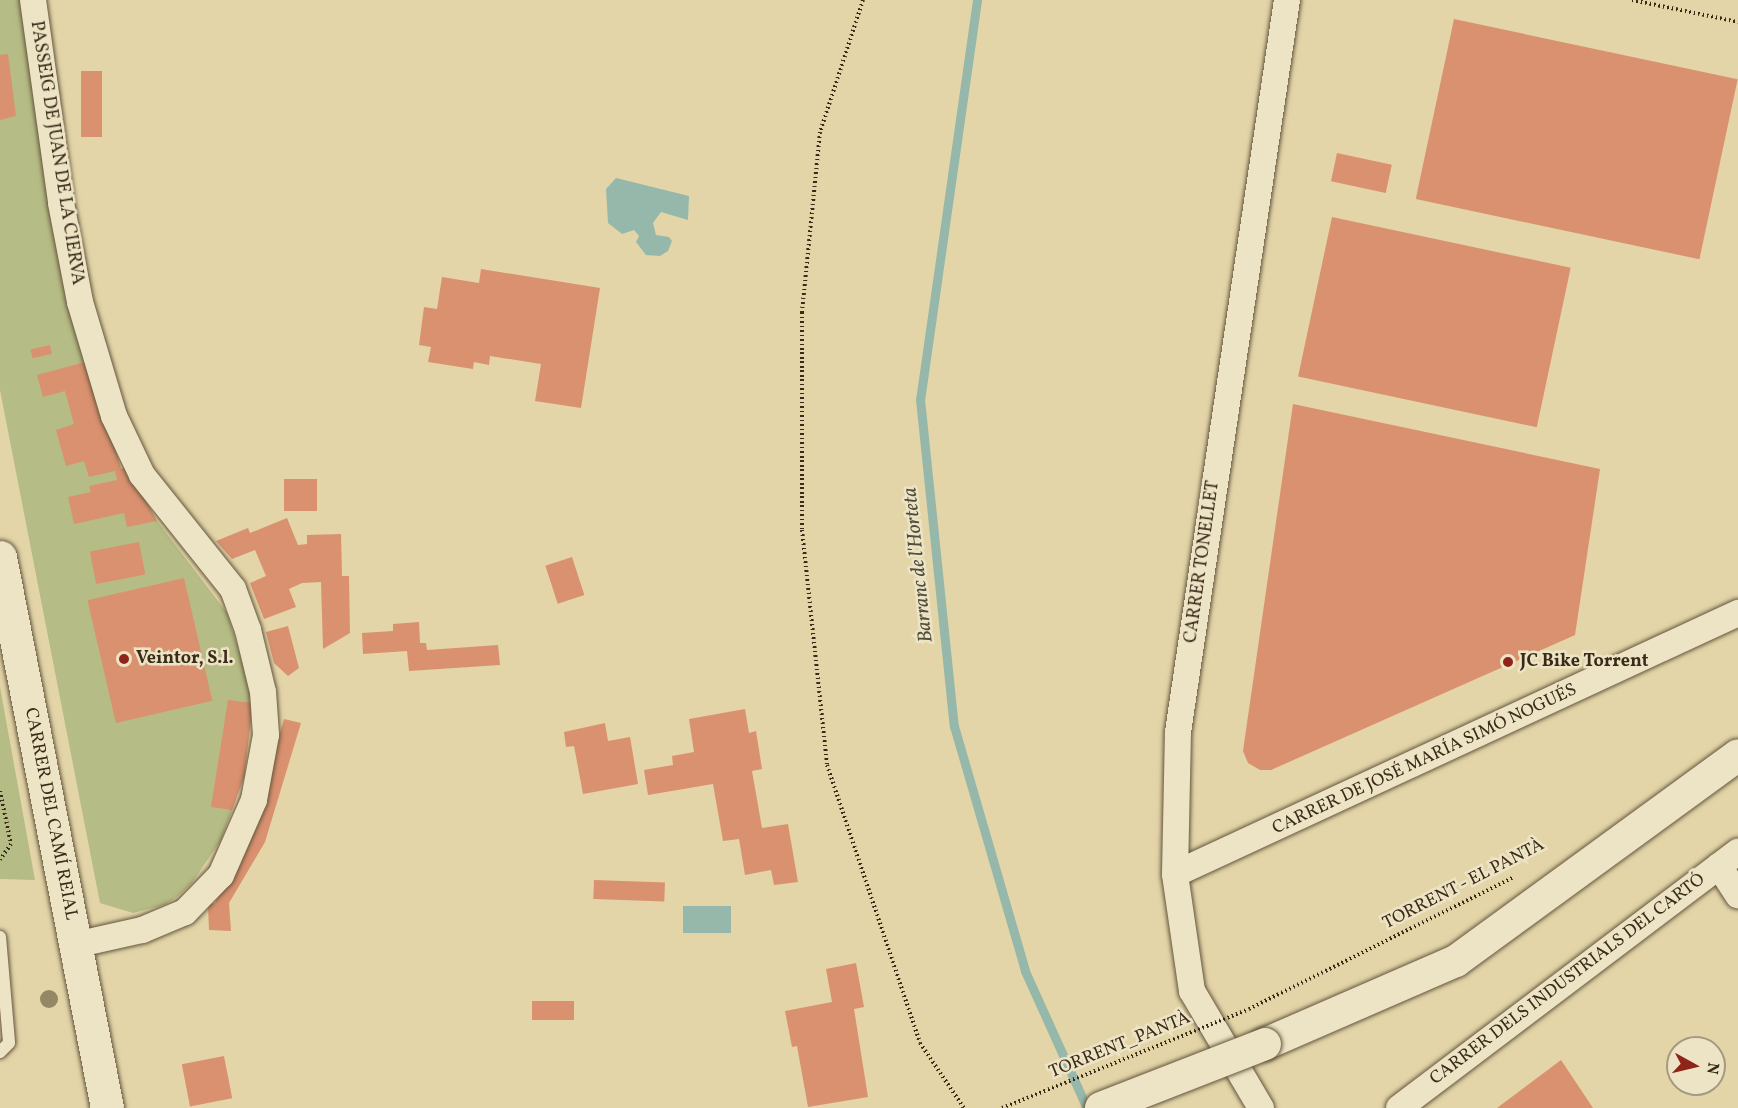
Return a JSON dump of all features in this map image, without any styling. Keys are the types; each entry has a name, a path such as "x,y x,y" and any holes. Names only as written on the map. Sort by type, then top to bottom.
{"main road":[{"name":"CARRER DEL CAMÍ REIAL","path":"0,557 75,945 97,1072 107,1108"},
{"name":"CARRER DEL CAMÍ REIAL","path":"90,1108 97,1072"}],"street":[{"name":"PASSEIG DE JUAN DE LA CIERVA","path":"33,0 61,203 80,302 114,416 142,475 233,589 248,630 261,682 266,735 254,800 221,875 184,912 142,930 75,945"},
{"name":"CARRER TONELLET","path":"1261,1108 1192,992 1175,874 1179,732 1287,0"},
{"name":"CARRER DE JOSÉ MARÍA SIMÓ NOGUÉS","path":"1175,874 1738,613"},
{"path":"1101,1108 1265,1044 1456,961 1738,755"},
{"path":"1728,859 1738,895"},
{"name":"CARRER DELS INDUSTRIALS DEL CARTÓ","path":"1399,1108 1728,859"}],"lane":[{"path":"0,937 9,1043 0,1052"}],"path":[{"path":"863,0 820,132 802,312 802,530 827,765 920,1043 964,1108"},
{"path":"1632,0 1738,22"},
{"path":"0,791 11,844 0,860"},
{"name":"TORRENT - EL PANTÀ","path":"1249,1009 1523,872"},
{"name":"TORRENT_PANTÀ","path":"1002,1108 1249,1009"}],"green space":[{"path":"0,0 26,0 65,278 121,469 127,467 157,521 227,613 253,696 244,777 221,840 191,884 178,896 164,905 133,913 100,903 0,390"},
{"path":"0,687 35,880 0,879"}],"shaded area":[{"path":"616,178 689,196 688,220 661,212 653,223 656,235 669,237 672,241 668,251 660,256 646,255 636,242 639,236 634,230 622,234 608,223 606,189"},
{"path":"683,906 731,906 731,933 683,933"}],"building":[{"path":"1454,19 1738,79 1699,259 1416,199"},
{"path":"8,54 16,116 0,120 0,55"},
{"path":"81,71 102,71 102,137 81,137"},
{"path":"1337,153 1392,165 1386,193 1331,181"},
{"path":"1332,217 1571,268 1537,427 1298,376"},
{"path":"481,269 600,288 581,408 535,401 541,364 490,356 489,365 474,362 473,369 428,362 431,347 419,345 424,307 437,309 442,277 479,283"},
{"path":"50,345 52,354 33,358 31,349"},
{"path":"89,361 121,469 127,467 157,521 127,527 124,513 74,524 68,497 91,492 89,486 117,480 115,471 89,477 84,461 66,466 56,430 74,424 65,391 43,397 37,375"},
{"path":"1293,404 1600,469 1575,635 1271,770 1260,770 1248,763 1243,751"},
{"path":"284,479 317,479 317,511 284,511"},
{"path":"287,518 298,545 307,544 307,535 341,534 342,576 349,576 350,633 323,649 321,582 302,583 289,589 296,607 264,619 250,583 266,576 255,550 232,559 216,541 248,528 250,533"},
{"path":"139,542 145,574 96,584 90,552"},
{"path":"572,557 584,595 558,604 545,566"},
{"path":"184,578 212,701 116,723 88,600"},
{"path":"419,622 420,643 426,643 427,650 498,645 500,665 409,671 407,651 363,654 362,633 393,631 393,624"},
{"path":"288,626 299,668 288,676 274,663 266,632"},
{"path":"228,700 253,703 244,777 232,810 211,807"},
{"path":"745,709 749,733 756,731 762,769 752,771 762,828 788,824 798,882 774,885 771,870 745,875 739,839 723,841 713,784 648,795 644,770 673,765 672,756 694,752 689,719"},
{"path":"284,719 301,723 265,842 229,903 231,931 209,930 208,905 215,903 256,816"},
{"path":"605,723 608,741 630,737 638,784 583,794 574,746 566,747 564,732"},
{"path":"594,880 665,882 664,901 593,899"},
{"path":"856,963 864,1007 854,1009 868,1097 808,1107 797,1046 792,1047 785,1011 832,1002 826,969"},
{"path":"532,1001 574,1001 574,1020 532,1020"},
{"path":"224,1056 232,1098 190,1106 182,1064"},
{"path":"1561,1060 1593,1108 1497,1108"}],"waterway":[{"name":"Barranc de l'Horteta","path":"977,0 920,399 954,726 1025,971 1087,1108"}],"place":[{"name":"Veintor, S.l.","path":"124,659"},
{"name":"JC Bike Torrent","path":"1508,662"}]}
